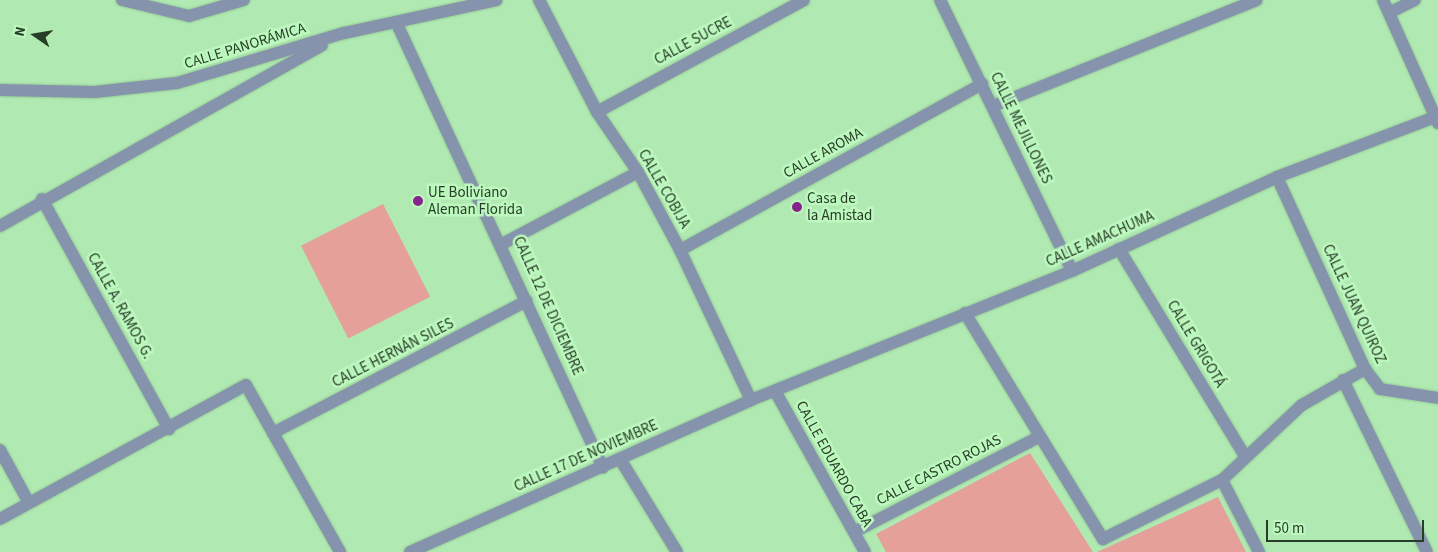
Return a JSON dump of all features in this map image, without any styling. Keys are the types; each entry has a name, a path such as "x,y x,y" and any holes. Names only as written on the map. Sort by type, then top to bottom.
{"street":[{"path":"122,0 189,16 244,0"},
{"name":"CALLE PANORÁMICA","path":"0,90 95,92 169,84 344,33 397,24 496,0"},
{"name":"CALLE COBIJA","path":"539,0 597,112 638,172 680,250 751,400"},
{"name":"CALLE SUCRE","path":"597,112 804,0"},
{"name":"CALLE MEJILLONES","path":"940,0 1072,271"},
{"path":"993,106 1257,0"},
{"path":"1384,0 1437,118"},
{"path":"1389,14 1415,0"},
{"name":"CALLE 12 DE DICIEMBRE","path":"397,24 502,244 603,467"},
{"path":"0,226 42,199 344,33"},
{"name":"CALLE AROMA","path":"680,250 982,84"},
{"name":"CALLE AMACHUMA","path":"775,391 1072,271 1277,177 1437,118"},
{"path":"502,244 638,172"},
{"name":"CALLE JUAN QUIROZ","path":"1277,177 1365,369 1380,389 1438,398"},
{"name":"CALLE A. RAMOS G.","path":"42,199 169,429"},
{"name":"CALLE GRIGOTÁ","path":"1119,249 1245,456"},
{"name":"CALLE HERNÁN SILES","path":"273,433 528,301"},
{"path":"965,313 1103,539 1222,480 1245,456 1302,405 1342,380 1365,369"},
{"path":"1342,380 1427,552"},
{"path":"0,519 246,386 340,552"},
{"name":"CALLE 17 DE NOVIEMBRE","path":"410,552 775,391"},
{"name":"CALLE EDUARDO CABA","path":"775,391 866,552"},
{"name":"CALLE CASTRO ROJAS","path":"854,532 1039,437"},
{"path":"0,450 29,503"},
{"path":"620,459 677,552"},
{"path":"1222,480 1259,552"}],"shaded area":[{"path":"383,204 430,297 348,338 301,246"},
{"path":"1030,453 1093,552 886,552 876,534"},
{"path":"1218,497 1246,552 1097,552"}],"place":[{"name":"UE Boliviano Aleman Florida","path":"418,201"},
{"name":"Casa de la Amistad","path":"797,207"}]}
